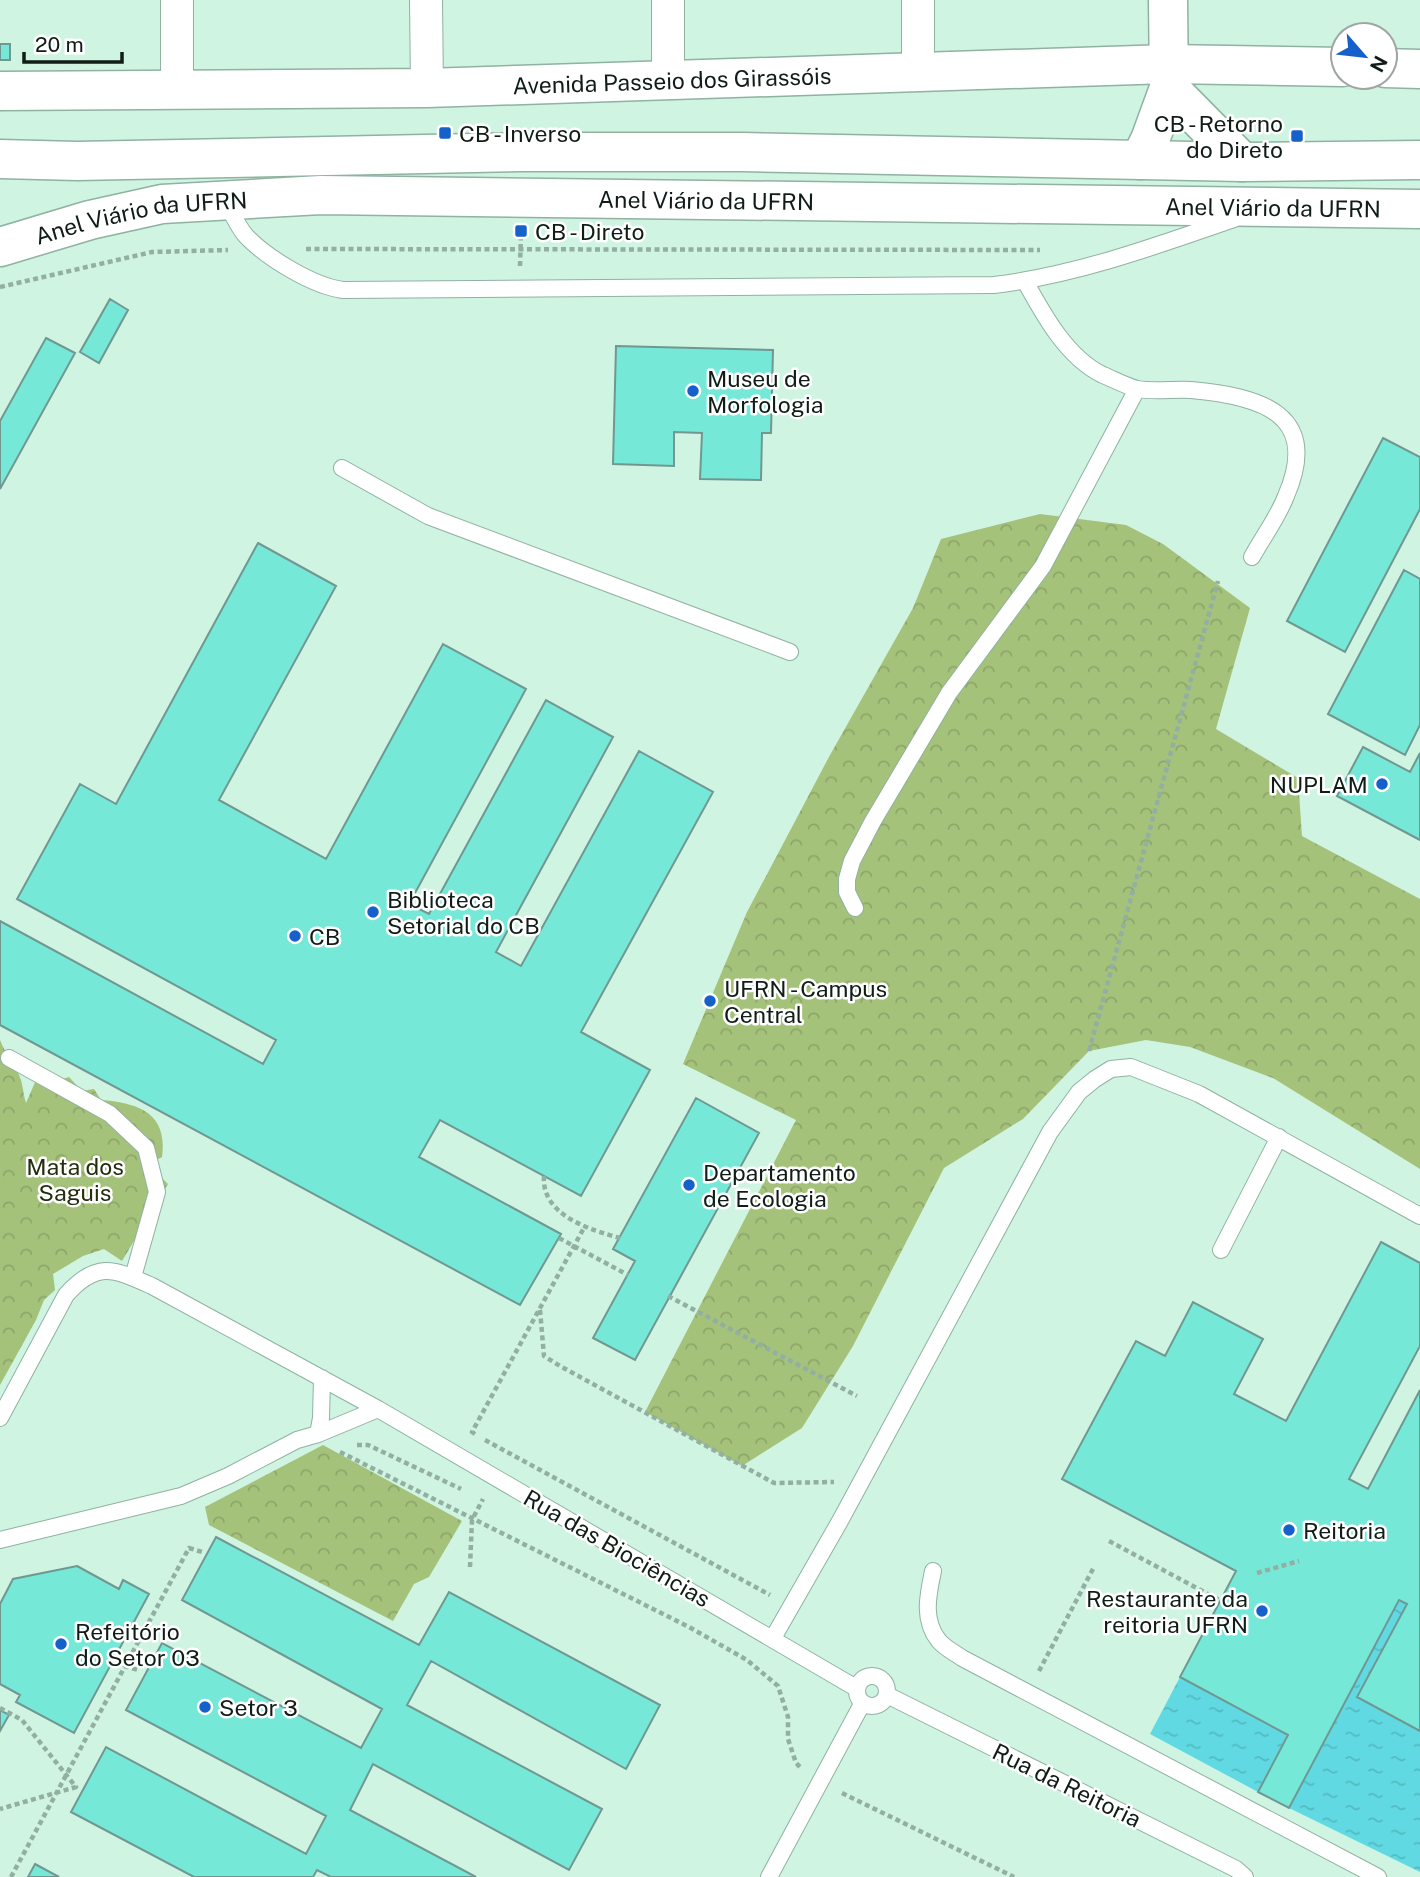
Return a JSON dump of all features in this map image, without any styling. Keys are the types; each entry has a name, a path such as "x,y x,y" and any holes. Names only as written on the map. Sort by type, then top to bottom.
{"main road":[{"path":"1140,160 1150,140 1168,76 1168,0"},
{"name":"Avenida Passeio dos Girassóis","path":"0,91 427,88 918,72 1168,76 1329,68"},
{"path":"1399,68 1420,69"},
{"path":"1168,76 1242,162"},
{"name":"Anel Viário da UFRN","path":"0,159 756,152 1242,162 1420,160"},
{"name":"Anel Viário da UFRN","path":"0,247 90,220 162,204 320,195 1420,209"}],"street":[{"path":"177,0 177,90"},
{"path":"426,0 427,88"},
{"path":"668,0 668,81"},
{"path":"918,0 918,72"}],"lane":[{"path":"224,200 245,235 263,249 309,280 328,288 343,290 994,285 1079,269 1268,207"},
{"path":"1026,281 1046,319 1068,348 1099,373 1137,388 1190,390 1235,396 1273,408 1294,430 1297,460 1286,496 1252,556"},
{"path":"855,908 847,892 846,879 852,861 873,821 949,694 1043,566 1137,388"},
{"path":"342,468 428,516 790,652"},
{"path":"9,1058 110,1114 146,1148 157,1192 132,1278"},
{"path":"773,1638 840,1521 1050,1132 1079,1092 1111,1069 1131,1067 1199,1094 1420,1216"},
{"path":"1222,1250 1279,1137"},
{"name":"Rua das Biociências","path":"0,1418 66,1295 80,1280 99,1271 120,1271 378,1409 856,1688"},
{"path":"318,1434 322,1378"},
{"path":"0,1540 181,1496 228,1476 297,1440 378,1409"},
{"path":"933,1571 927,1599 928,1619 939,1641 962,1658 1377,1877"},
{"path":"870,1676 880,1677 887,1685 887,1695 882,1704 872,1707 862,1704 857,1697 856,1688 861,1680 870,1676"},
{"name":"Rua da Reitoria","path":"887,1695 1236,1869 1245,1877"},
{"path":"769,1877 862,1704"}],"path":[{"path":"0,287 152,252 548,248 1051,250"},
{"path":"1089,1051 1219,581"},
{"path":"544,1177 543,1188 551,1203 574,1221 620,1238"},
{"path":"585,1226 472,1433 774,1597"},
{"path":"559,1238 628,1275"},
{"path":"668,1296 857,1396"},
{"path":"540,1309 544,1356 560,1366 774,1483 839,1482"},
{"path":"297,1440 323,1445 362,1462 472,1520 690,1627 747,1660 778,1686 788,1717 788,1739 796,1763 805,1773 820,1783 1014,1877"},
{"path":"470,1567 472,1520 483,1499"},
{"path":"1110,1541 1220,1601"},
{"path":"11,1877 189,1548 202,1552"},
{"path":"1257,1573 1299,1561"},
{"path":"1033,1682 1094,1567"},
{"path":"124,1666 138,1670"},
{"path":"0,1708 22,1720 76,1787 0,1809"}],"green space":[{"path":"1040,514 1126,525 1163,544 1250,608 1216,729 1298,778 1302,836 1420,899 1420,1169 1273,1078 1190,1047 1146,1040 1089,1051 1023,1119 944,1168 853,1346 802,1428 742,1466 645,1412 796,1120 683,1064 747,912 830,755 913,608 941,539"},
{"name":"Mata dos Saguis","path":"0,1040 20,1078 26,1103 36,1080 56,1081 69,1077 82,1091 94,1089 101,1100 127,1104 148,1113 155,1120 163,1142 162,1157 153,1162 157,1173 168,1184 122,1261 104,1249 83,1256 53,1274 55,1290 44,1300 0,1385"},
{"path":"323,1445 462,1521 429,1577 414,1584 393,1621 209,1525 205,1507"}],"water":[{"path":"1399,1600 1407,1604 1357,1697 1420,1731 1420,1872 1289,1808"},
{"path":"1180,1677 1288,1735 1258,1792 1150,1734"}],"building":[{"path":"0,44 10,44 10,60 0,60"},
{"path":"110,299 128,310 99,363 80,352"},
{"path":"46,338 75,353 0,489 0,421"},
{"name":"Museu de Morfologia","path":"616,346 773,350 771,433 762,433 761,480 700,479 702,433 674,432 674,466 613,464"},
{"path":"1383,438 1420,457 1420,509 1345,652 1287,621"},
{"name":"CB","path":"258,543 336,586 219,800 326,859 443,644 526,689 409,904 429,914 546,700 613,737 496,952 521,966 639,751 713,792 581,1032 650,1070 581,1196 440,1120 419,1157 561,1234 520,1305 0,1025 0,921 263,1064 276,1040 17,899 80,784 116,804"},
{"path":"1404,570 1420,579 1420,725 1405,755 1328,714"},
{"name":"NUPLAM","path":"1363,747 1410,772 1420,753 1420,840 1337,796"},
{"name":"Departamento de Ecologia","path":"696,1098 759,1133 635,1360 593,1338 635,1261 613,1249"},
{"name":"Reitoria","path":"1381,1242 1420,1263 1420,1346 1349,1479 1368,1489 1420,1390 1420,1731 1357,1697 1407,1604 1399,1600 1289,1808 1258,1792 1288,1735 1180,1677 1236,1571 1062,1479 1136,1341 1165,1356 1193,1302 1263,1339 1234,1394 1286,1421"},
{"name":"Setor 3","path":"216,1537 419,1645 449,1592 660,1705 626,1769 431,1661 407,1705 602,1809 569,1870 373,1764 350,1810 476,1877 331,1877 317,1870 313,1877 194,1877 71,1812 106,1747 306,1854 326,1816 126,1710 162,1643 361,1748 382,1709 182,1600"},
{"name":"Refeitório do Setor 03","path":"77,1566 119,1589 123,1580 149,1594 74,1733 16,1702 20,1695 0,1684 0,1604 13,1579"},
{"path":"0,1710 9,1715 0,1731"},
{"path":"35,1864 59,1877 28,1877"}],"place":[{"name":"CB - Inverso","path":"445,133"},
{"name":"CB - Retorno do Direto","path":"1297,136"},
{"name":"CB - Direto","path":"521,231"},
{"name":"Museu de Morfologia","path":"693,391"},
{"name":"NUPLAM","path":"1382,784"},
{"name":"Biblioteca Setorial do CB","path":"373,912"},
{"name":"CB","path":"295,936"},
{"name":"UFRN - Campus Central","path":"710,1001"},
{"name":"Departamento de Ecologia","path":"689,1185"},
{"name":"Reitoria","path":"1289,1530"},
{"name":"Restaurante da reitoria UFRN","path":"1262,1611"},
{"name":"Refeitório do Setor 03","path":"61,1644"},
{"name":"Setor 3","path":"205,1707"}]}
